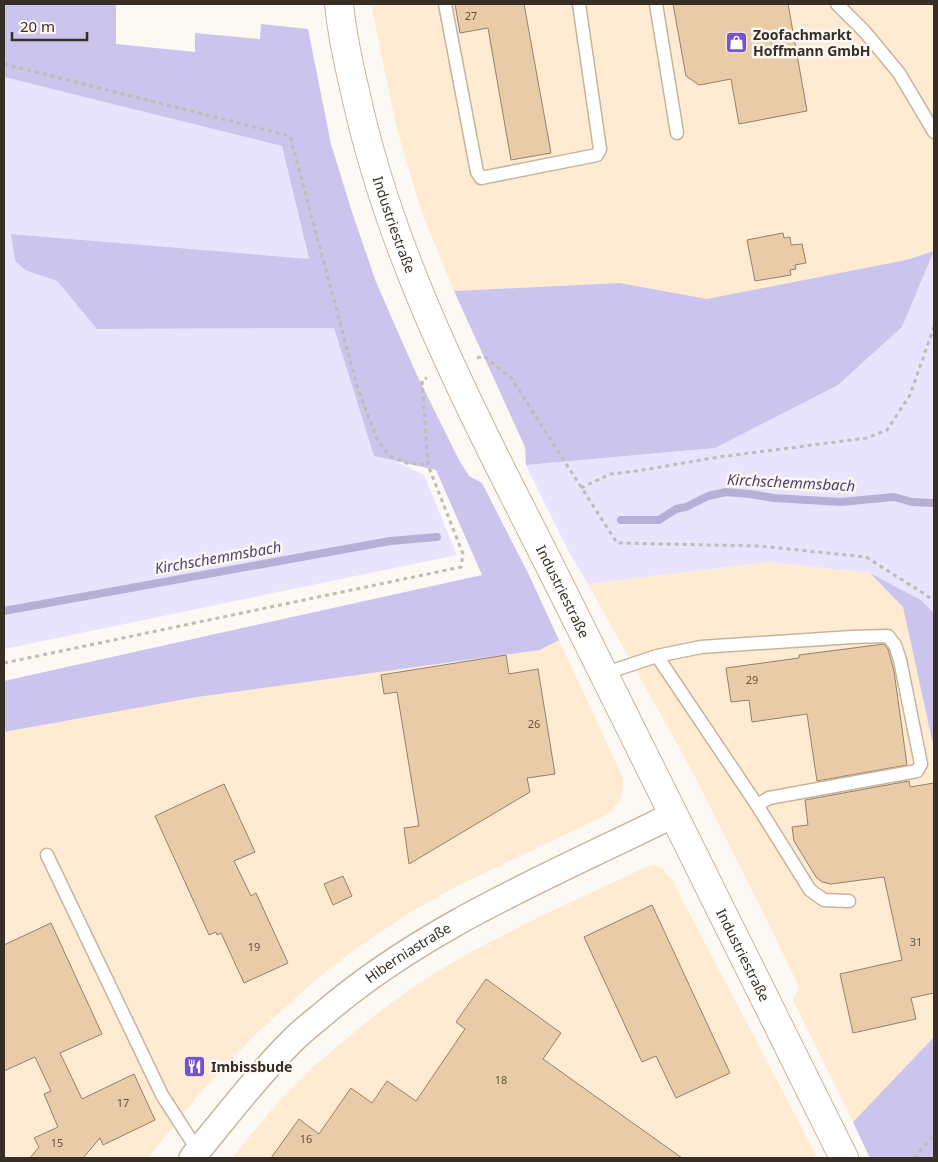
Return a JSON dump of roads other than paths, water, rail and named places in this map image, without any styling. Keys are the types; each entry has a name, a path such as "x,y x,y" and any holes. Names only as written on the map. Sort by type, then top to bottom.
{"street":[{"name":"Industriestraße","path":"339,4 342,33 364,132 399,244 423,303 603,674 844,1158"},
{"name":"Hiberniastraße","path":"195,1155 255,1082 294,1039 381,968 449,927 532,883 673,815"}],"lane":[{"path":"445,4 477,172 481,178 597,155 600,149 579,4"},
{"path":"656,4 677,133"},
{"path":"836,4 865,32 899,73 934,132"},
{"path":"603,674 657,656 701,647 888,636 895,646 900,660 921,764 917,771 769,798 757,805"},
{"path":"657,656 757,805 810,890 824,900 849,901"},
{"path":"46,855 162,1095 195,1155"}],"waterway":[{"name":"Kirchschemmsbach","path":"621,520 659,520 676,509 686,507 708,496 726,492 774,498 841,502 894,497 912,502 934,503"},
{"name":"Kirchschemmsbach","path":"4,611 390,541 437,537"}],"place":[{"name":"Zoofachmarkt Hoffmann GmbH","path":"737,43"},
{"name":"Imbissbude","path":"195,1067"}]}
